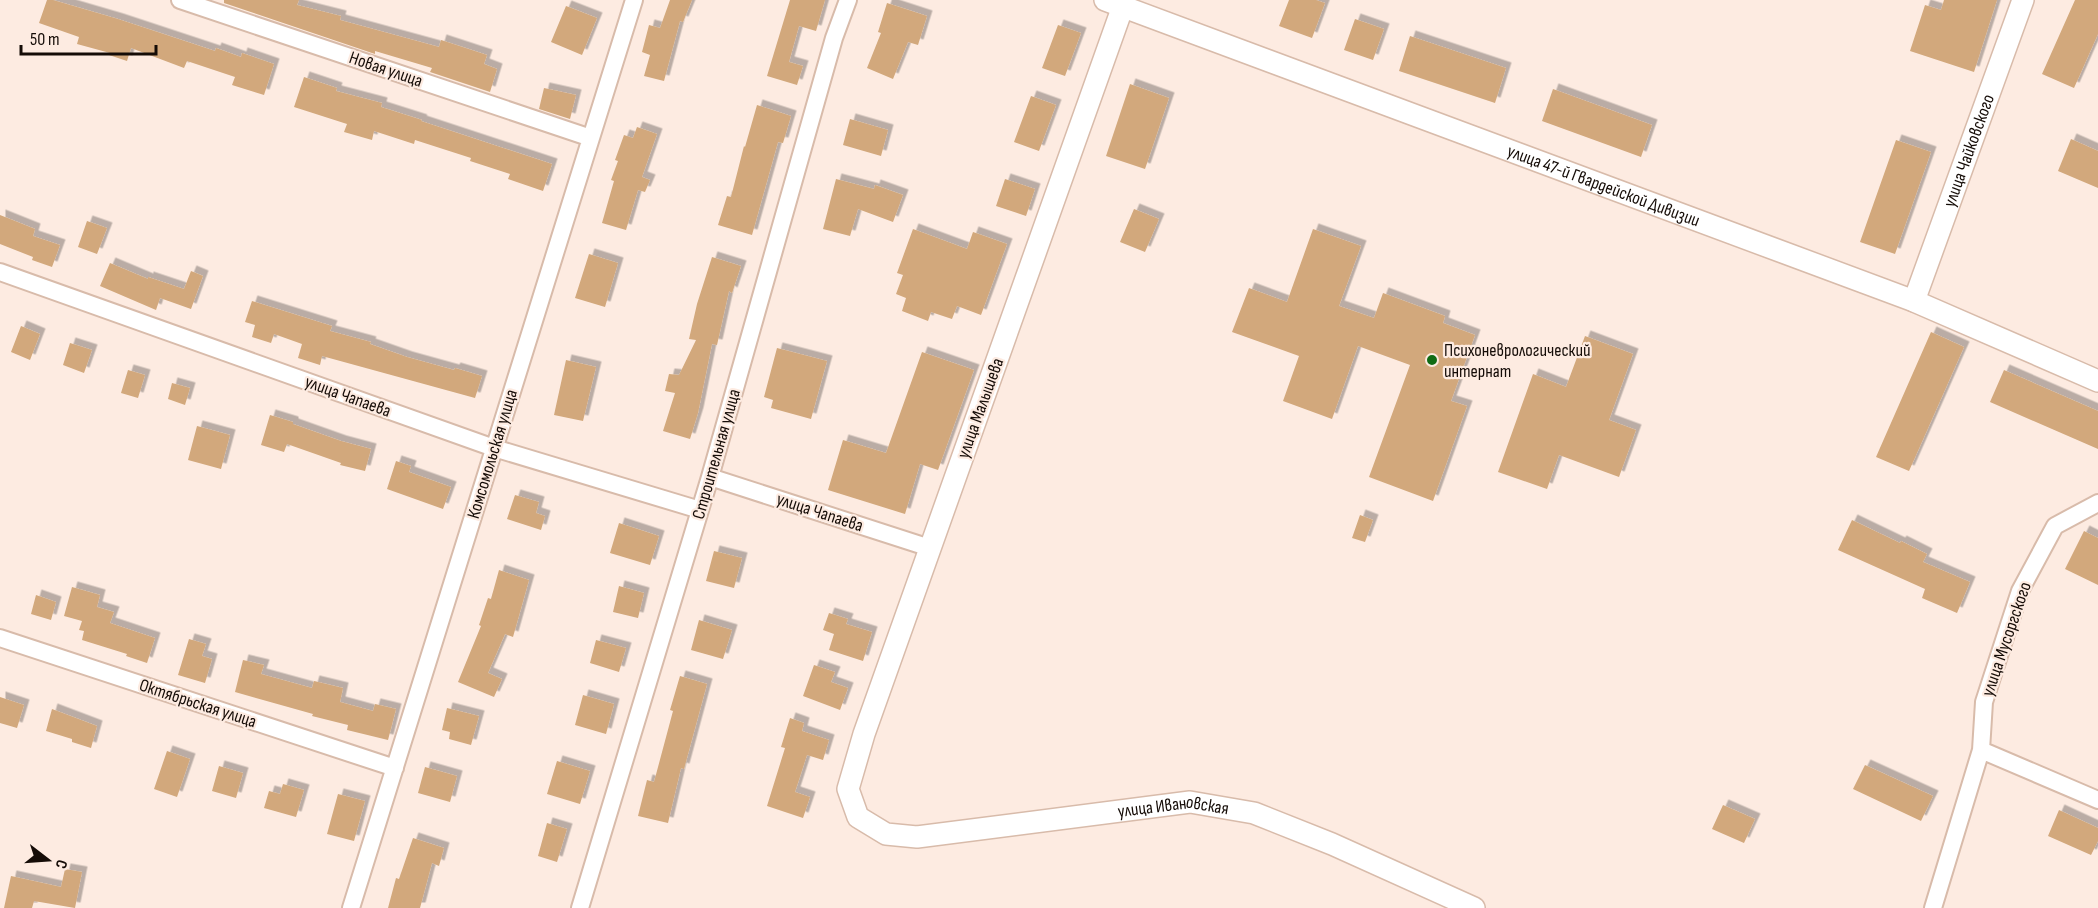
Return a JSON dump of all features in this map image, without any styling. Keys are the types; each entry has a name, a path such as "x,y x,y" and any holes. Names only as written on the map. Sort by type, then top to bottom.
{"street":[{"name":"Новая улица","path":"180,0 591,138"},
{"name":"Комсомольская улица","path":"351,908 634,0"},
{"name":"Строительная улица","path":"580,908 710,477 834,38 848,0"},
{"name":"улица Чайковского","path":"1914,301 2024,0"},
{"name":"улица 47-й Гвардейской Дивизии","path":"1118,2 1914,301 2098,381"},
{"name":"улица Малышева","path":"858,816 848,789 864,734 1118,2"},
{"name":"улица Чапаева","path":"0,272 494,448 700,510"},
{"name":"улица Чапаева","path":"710,477 930,548"},
{"name":"улица Мусоргского","path":"1932,908 1982,750 1984,702 2020,591 2055,526 2098,503"},
{"name":"Октябрьская улица","path":"0,638 395,768"},
{"path":"1982,750 2098,800"},
{"name":"улица Ивановская","path":"858,816 886,834 917,837 1190,802 1254,813 1332,844 1474,908"}],"building":[{"path":"47,0 118,19 215,51 216,48 241,57 242,53 274,64 264,95 232,85 235,77 187,61 184,68 131,48 127,61 109,55 110,53 77,44 79,37 39,23"},
{"path":"224,0 299,0 297,5 341,16 340,20 439,47 441,40 487,55 484,64 497,69 490,92 430,72 432,68 375,51 375,54 224,3"},
{"path":"670,0 692,0 683,22 680,21 664,81 644,76 650,55 642,52 649,25 660,28"},
{"path":"790,0 825,0 816,31 799,26 789,62 803,66 797,85 767,76"},
{"path":"1289,0 1316,0 1325,3 1312,38 1279,26"},
{"path":"1944,0 1997,0 1974,72 1910,51 1925,5 1941,10"},
{"path":"2075,0 2098,0 2098,34 2074,88 2042,74"},
{"path":"887,3 927,16 918,45 908,42 893,79 867,68 881,33 878,32"},
{"path":"566,6 597,18 582,55 551,42"},
{"path":"1355,19 1384,29 1373,60 1344,50"},
{"path":"1058,25 1081,33 1065,76 1042,68"},
{"path":"1410,36 1506,68 1495,103 1399,71"},
{"path":"304,77 337,88 336,91 382,103 381,107 552,164 543,191 508,179 510,174 470,161 471,158 415,140 414,144 374,131 372,140 344,132 347,124 294,107"},
{"path":"1130,84 1169,98 1145,169 1106,156"},
{"path":"544,88 576,95 570,119 539,109"},
{"path":"1553,89 1652,125 1641,157 1542,121"},
{"path":"1031,96 1056,105 1039,151 1014,142"},
{"path":"757,105 791,116 783,143 778,142 752,235 718,225 727,196 731,197"},
{"path":"850,119 888,130 881,156 843,145"},
{"path":"637,127 657,134 642,177 650,180 645,192 638,190 626,230 602,223 614,181 611,180 618,161 615,160 624,135 633,138"},
{"path":"2071,139 2098,151 2098,188 2058,171"},
{"path":"1896,140 1931,152 1895,254 1860,242"},
{"path":"836,179 874,189 875,185 903,195 893,222 858,209 850,236 823,229"},
{"path":"1005,179 1035,189 1026,216 996,206"},
{"path":"1134,209 1159,219 1145,252 1120,242"},
{"path":"0,215 35,229 33,236 60,245 52,267 0,244"},
{"path":"87,221 107,228 97,254 78,247"},
{"path":"913,229 967,249 973,232 1007,244 981,315 957,306 952,319 931,312 928,321 902,311 906,298 896,294 903,275 897,273"},
{"name":"Психоневрологический интернат","path":"1313,229 1361,246 1339,306 1374,318 1383,293 1445,316 1443,323 1475,335 1451,401 1467,406 1433,501 1369,477 1410,365 1358,346 1332,419 1283,401 1299,356 1232,332 1249,288 1287,302"},
{"path":"589,254 618,263 605,307 575,298"},
{"path":"712,257 741,266 732,293 729,291 717,345 712,344 698,413 690,439 663,431 675,393 665,391 669,374 679,375 696,340 689,339"},
{"path":"110,263 148,279 148,277 184,289 191,271 203,276 191,309 160,298 156,310 100,286"},
{"path":"252,301 332,326 330,331 371,342 370,344 407,357 482,376 475,398 322,356 320,365 298,358 302,344 274,334 271,343 252,337 255,325 245,322"},
{"path":"21,326 40,334 30,360 11,352"},
{"path":"1931,332 1964,347 1909,471 1876,457"},
{"path":"1585,336 1633,354 1609,420 1636,430 1619,477 1559,455 1547,489 1498,472 1533,374 1566,387"},
{"path":"70,343 92,350 84,373 63,365"},
{"path":"777,348 827,361 811,419 771,408 773,400 764,397"},
{"path":"922,352 974,370 938,470 920,464 905,514 828,490 843,440 886,453"},
{"path":"566,360 596,367 583,421 554,415"},
{"path":"128,370 145,375 138,398 121,393"},
{"path":"2004,370 2098,411 2098,449 1990,402"},
{"path":"172,383 190,388 185,405 168,399"},
{"path":"270,415 341,441 371,449 365,471 340,465 341,463 287,444 284,452 261,445"},
{"path":"197,426 230,435 221,469 188,460"},
{"path":"396,461 411,466 409,472 451,487 443,509 387,489"},
{"path":"515,495 539,502 536,513 545,516 541,530 507,519"},
{"path":"1360,515 1373,520 1365,542 1352,538"},
{"path":"1852,520 1927,554 1923,562 1970,582 1957,613 1922,598 1925,589 1838,550"},
{"path":"619,523 659,536 650,565 610,553"},
{"path":"2084,531 2098,538 2098,585 2065,569"},
{"path":"714,551 742,558 734,588 706,581"},
{"path":"499,570 529,580 513,637 505,634 488,673 502,679 494,697 458,682 481,626 479,625 488,598 491,599"},
{"path":"619,586 644,593 638,618 613,612"},
{"path":"72,587 100,595 97,607 114,612 110,623 155,638 147,663 126,656 127,654 82,640 84,631 79,630 82,621 64,616"},
{"path":"36,595 56,602 51,620 31,614"},
{"path":"829,613 848,619 846,624 872,632 863,661 829,650 834,634 823,630"},
{"path":"699,620 732,630 723,659 691,650"},
{"path":"189,639 206,644 202,656 212,659 205,683 178,675"},
{"path":"596,640 626,648 619,672 590,663"},
{"path":"243,660 264,665 261,674 312,688 314,681 343,688 340,702 373,711 375,704 396,709 388,740 347,730 348,725 235,692"},
{"path":"814,665 835,672 831,682 848,688 840,710 803,696"},
{"path":"680,676 707,684 684,769 681,768 668,823 638,816 647,780 654,782"},
{"path":"583,695 614,704 606,734 575,725"},
{"path":"0,697 24,705 17,728 0,723"},
{"path":"447,708 479,716 471,745 449,739 450,732 442,730"},
{"path":"52,709 97,726 91,748 46,731"},
{"path":"790,718 804,723 802,731 829,740 823,760 807,755 795,792 810,797 803,818 767,806 785,748 781,747"},
{"path":"167,751 190,759 177,797 154,789"},
{"path":"557,761 590,771 580,804 547,794"},
{"path":"1865,765 1933,796 1921,821 1853,789"},
{"path":"219,766 243,773 236,798 212,791"},
{"path":"425,767 457,776 450,802 418,793"},
{"path":"283,784 304,790 296,817 264,808 269,791 280,794"},
{"path":"338,794 365,801 354,841 327,834"},
{"path":"1723,805 1755,819 1744,843 1712,829"},
{"path":"2059,810 2098,828 2098,841 2091,855 2048,836"},
{"path":"547,823 567,829 557,862 538,856"},
{"path":"413,838 444,848 439,866 432,863 420,908 388,908 396,878 399,879"},
{"path":"65,869 82,872 75,908 34,901 32,908 4,908 11,876 61,887"}],"place":[{"name":"Психоневрологический интернат","path":"1432,360"}]}
